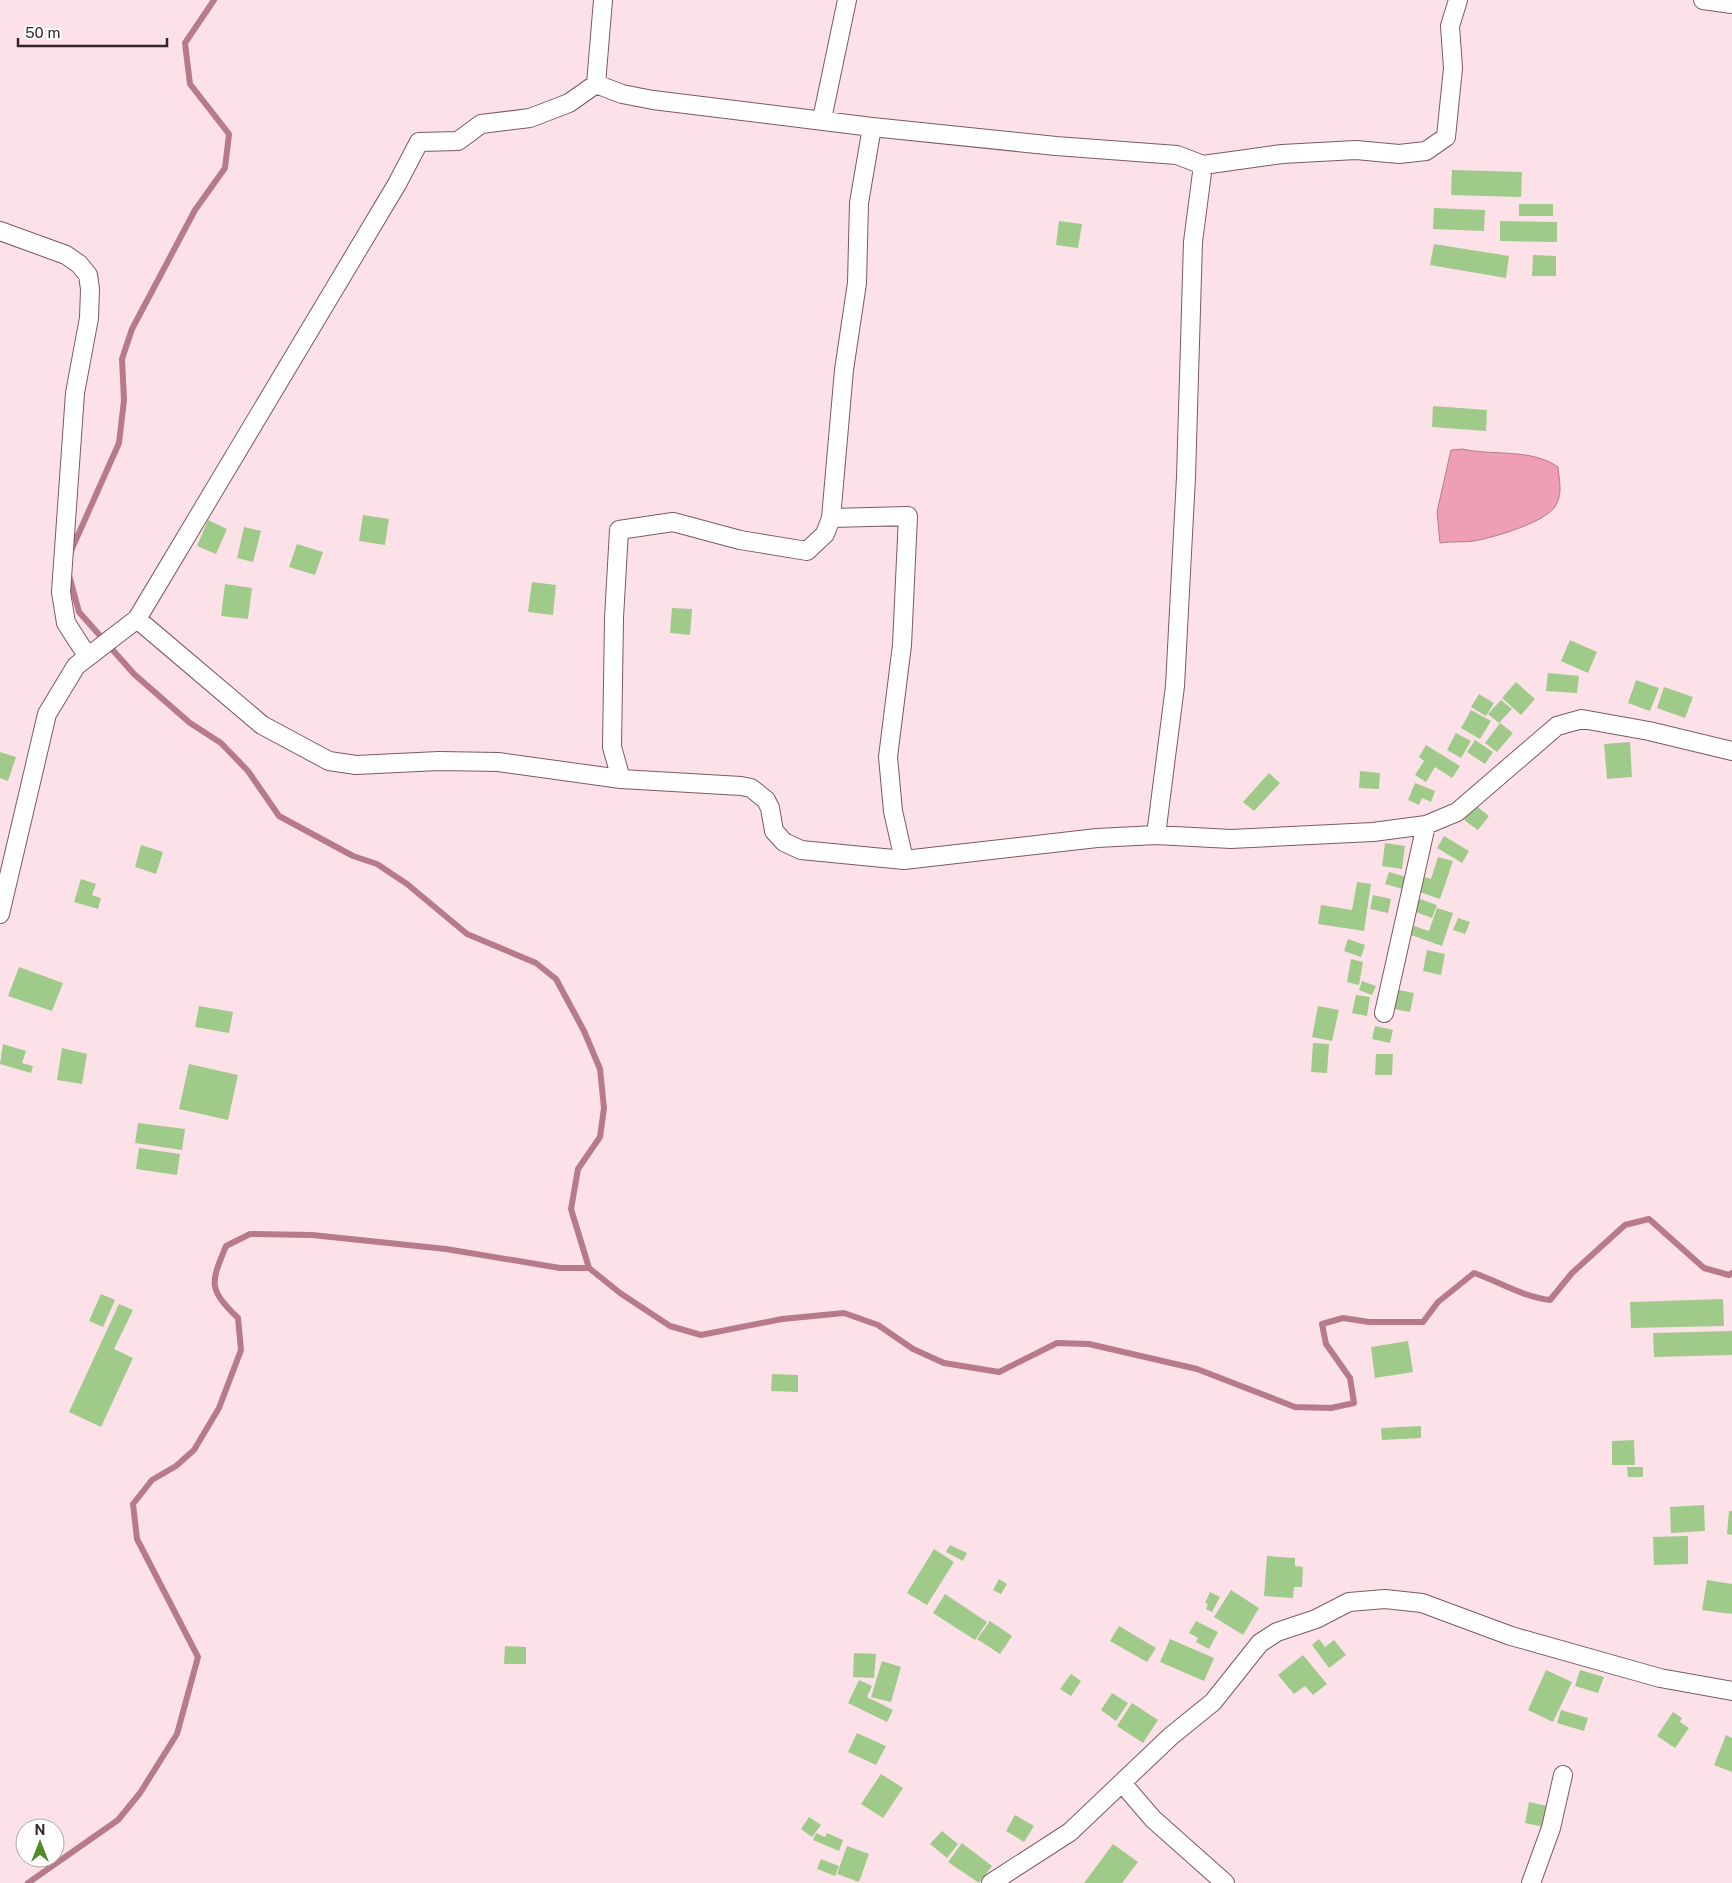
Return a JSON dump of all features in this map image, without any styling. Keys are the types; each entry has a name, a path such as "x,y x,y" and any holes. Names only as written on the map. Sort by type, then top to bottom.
{"street":[{"path":"596,84 603,0"},
{"path":"822,119 847,0"},
{"path":"596,84 622,94 653,100 822,119 872,127 1056,146 1177,155 1203,165 1282,154 1356,150 1399,154 1426,151 1446,137 1454,68 1450,26 1458,0"},
{"path":"1703,0 1732,4"},
{"path":"0,914 47,714 76,666 131,624 397,184 419,142 458,141 481,124 530,118 568,103 596,84"},
{"path":"621,779 612,747 614,618 619,530 673,522 740,540 807,551 825,534 831,518 844,370 857,282 859,203 872,127"},
{"path":"1156,835 1176,686 1186,477 1193,242 1203,165"},
{"path":"0,231 66,255 79,264 88,275 90,290 89,318 76,394 61,592 66,623 92,654"},
{"path":"831,518 908,516 902,645 888,758 893,811 904,860"},
{"path":"131,624 262,725 328,761 356,765 440,761 498,762 621,779 751,788 766,800 770,808 774,831 784,842 801,850 904,860 1097,838 1156,835 1231,839 1373,832 1426,825 1457,812 1557,726 1582,720 1649,731 1732,751"},
{"path":"1384,1013 1426,825"},
{"path":"991,1883 1070,1832 1171,1736 1213,1702 1260,1643 1277,1632 1316,1619 1349,1602 1385,1599 1422,1603 1511,1636 1548,1647 1660,1678 1732,1691"},
{"path":"1530,1883 1551,1828 1563,1775"},
{"path":"1122,1783 1153,1819 1225,1883"}],"shaded area":[{"path":"1462,449 1536,457 1558,467 1560,491 1556,505 1543,517 1509,532 1474,541 1440,543 1437,512 1451,450"}],"building":[{"path":"1452,170 1522,172 1521,197 1451,195"},
{"path":"1519,204 1553,204 1553,216 1519,216"},
{"path":"1434,208 1485,210 1484,231 1433,229"},
{"path":"1059,221 1082,224 1078,248 1056,245"},
{"path":"1500,221 1557,222 1557,242 1500,241"},
{"path":"1434,244 1509,256 1506,278 1430,265"},
{"path":"1533,255 1556,256 1556,276 1532,276"},
{"path":"1433,406 1487,410 1486,431 1432,427"},
{"path":"363,515 389,519 385,545 359,541"},
{"path":"208,520 227,529 216,554 197,546"},
{"path":"244,527 261,531 253,562 237,558"},
{"path":"297,544 323,552 315,575 289,567"},
{"path":"532,582 556,585 553,615 528,612"},
{"path":"225,584 252,588 248,619 221,616"},
{"path":"672,608 692,609 690,635 670,633"},
{"path":"1570,640 1597,652 1588,673 1561,661"},
{"path":"1548,673 1579,676 1577,693 1546,691"},
{"path":"1636,680 1659,688 1650,711 1628,703"},
{"path":"1516,682 1535,699 1521,715 1502,698"},
{"path":"1664,687 1693,697 1685,718 1657,708"},
{"path":"1479,694 1494,703 1486,716 1471,707"},
{"path":"1501,700 1512,709 1499,723 1488,714"},
{"path":"1471,710 1491,721 1480,739 1461,728"},
{"path":"1500,723 1513,733 1497,752 1485,743"},
{"path":"1456,733 1471,741 1461,758 1447,750"},
{"path":"1475,740 1493,752 1485,764 1467,752"},
{"path":"1630,742 1632,777 1607,779 1604,744"},
{"path":"1426,745 1460,766 1452,778 1435,767 1426,782 1415,775 1424,761 1419,757"},
{"path":"0,752 16,757 8,781 0,778"},
{"path":"1360,771 1380,773 1379,789 1359,788"},
{"path":"1269,773 1280,783 1254,811 1243,802"},
{"path":"1415,783 1435,791 1431,802 1422,798 1419,805 1408,800"},
{"path":"1475,805 1489,816 1478,830 1464,820"},
{"path":"1444,836 1469,851 1462,863 1437,848"},
{"path":"1385,843 1405,846 1402,869 1382,866"},
{"path":"141,845 163,852 156,874 135,867"},
{"path":"1438,857 1453,861 1440,899 1414,890 1418,875 1431,879"},
{"path":"1389,872 1407,877 1403,889 1385,884"},
{"path":"81,879 96,884 92,895 101,898 98,909 74,902"},
{"path":"1357,882 1371,884 1364,931 1318,924 1321,905 1352,910"},
{"path":"1373,895 1391,899 1388,913 1370,909"},
{"path":"1417,898 1437,905 1432,918 1413,911"},
{"path":"1437,908 1453,913 1442,946 1411,935 1414,926 1429,931"},
{"path":"1458,918 1470,922 1465,934 1453,930"},
{"path":"1348,939 1365,945 1361,957 1344,951"},
{"path":"1427,950 1445,954 1441,975 1423,971"},
{"path":"1351,959 1363,962 1359,985 1347,982"},
{"path":"19,967 63,983 52,1011 8,996"},
{"path":"1362,981 1376,986 1372,995 1359,990"},
{"path":"1399,990 1414,993 1410,1012 1394,1009"},
{"path":"1356,995 1370,997 1367,1016 1352,1013"},
{"path":"199,1006 233,1012 229,1033 195,1027"},
{"path":"1318,1006 1339,1010 1332,1041 1312,1037"},
{"path":"1375,1026 1393,1030 1390,1043 1372,1039"},
{"path":"1313,1043 1329,1044 1327,1073 1311,1072"},
{"path":"3,1044 26,1051 22,1063 33,1066 31,1073 0,1064"},
{"path":"62,1048 87,1054 82,1084 57,1080"},
{"path":"1376,1054 1393,1054 1392,1075 1375,1075"},
{"path":"189,1064 238,1075 228,1120 179,1109"},
{"path":"138,1123 185,1129 182,1150 135,1143"},
{"path":"139,1148 180,1154 177,1175 136,1169"},
{"path":"101,1294 115,1300 103,1327 89,1321"},
{"path":"1723,1299 1724,1326 1631,1328 1630,1302"},
{"path":"119,1304 133,1310 114,1349 133,1358 101,1427 69,1412"},
{"path":"1732,1331 1732,1355 1654,1357 1653,1333"},
{"path":"1408,1341 1413,1372 1375,1378 1371,1347"},
{"path":"772,1374 798,1375 798,1392 771,1391"},
{"path":"1421,1426 1421,1438 1382,1440 1381,1428"},
{"path":"1634,1440 1635,1465 1612,1465 1612,1441"},
{"path":"1627,1467 1643,1467 1643,1477 1628,1477"},
{"path":"1704,1505 1705,1531 1671,1533 1670,1507"},
{"path":"1729,1511 1732,1511 1732,1535 1727,1534"},
{"path":"1688,1536 1688,1564 1654,1565 1653,1537"},
{"path":"950,1545 967,1553 963,1561 946,1552"},
{"path":"934,1549 954,1562 927,1605 907,1593"},
{"path":"1267,1556 1295,1558 1295,1566 1303,1567 1302,1587 1294,1587 1293,1598 1264,1596"},
{"path":"999,1579 1007,1584 1001,1594 993,1590"},
{"path":"1707,1580 1732,1584 1732,1614 1702,1610"},
{"path":"1231,1590 1259,1608 1243,1635 1214,1617"},
{"path":"1210,1592 1220,1597 1212,1612 1206,1609 1208,1604 1205,1603"},
{"path":"945,1594 987,1622 975,1640 933,1613"},
{"path":"990,1621 1012,1636 1000,1654 977,1639"},
{"path":"1196,1621 1218,1632 1209,1649 1196,1642 1198,1638 1189,1633"},
{"path":"1119,1626 1156,1648 1147,1662 1110,1641"},
{"path":"1170,1639 1214,1658 1204,1681 1160,1662"},
{"path":"1319,1639 1325,1647 1334,1640 1346,1655 1329,1668 1312,1645"},
{"path":"505,1646 526,1647 526,1664 504,1664"},
{"path":"854,1653 876,1654 874,1678 853,1677"},
{"path":"1303,1655 1327,1684 1313,1695 1305,1686 1294,1694 1278,1675"},
{"path":"882,1661 901,1667 891,1702 871,1697"},
{"path":"1546,1670 1572,1682 1553,1722 1528,1710"},
{"path":"1580,1670 1604,1677 1598,1693 1575,1686"},
{"path":"1071,1674 1081,1681 1071,1696 1060,1689"},
{"path":"859,1680 872,1686 867,1697 893,1710 887,1722 848,1703"},
{"path":"1112,1693 1128,1703 1116,1721 1101,1710"},
{"path":"1132,1703 1158,1720 1143,1743 1117,1726"},
{"path":"1561,1710 1588,1718 1584,1731 1557,1723"},
{"path":"1673,1712 1682,1718 1680,1722 1689,1728 1675,1748 1657,1736"},
{"path":"857,1733 886,1746 876,1765 848,1752"},
{"path":"1726,1735 1732,1738 1732,1772 1714,1765"},
{"path":"881,1774 903,1788 883,1818 861,1804"},
{"path":"1529,1802 1552,1807 1548,1828 1525,1823"},
{"path":"1015,1815 1034,1826 1024,1842 1006,1831"},
{"path":"809,1817 821,1825 812,1837 801,1829"},
{"path":"942,1831 958,1844 947,1858 930,1844"},
{"path":"816,1833 825,1837 827,1833 843,1840 839,1851 813,1840"},
{"path":"962,1843 992,1866 979,1883 948,1862"},
{"path":"1113,1844 1138,1862 1122,1883 1084,1883"},
{"path":"847,1846 869,1854 859,1882 837,1874"},
{"path":"821,1859 839,1866 835,1876 817,1869"}],"waterway":[{"path":"70,553 119,443 124,400 122,359 132,329 195,210 225,168 229,134 190,84 185,43 214,0"},
{"path":"69,575 79,612 134,674 190,723 221,743 248,771 279,816 353,856 377,864 407,884 467,934 536,963 556,979 584,1031 600,1069 604,1108 600,1137 578,1169 571,1209 589,1268"},
{"path":"28,1883 118,1820 140,1793 177,1734 198,1657 137,1539 133,1504 152,1480 176,1466 194,1450 219,1408 241,1350 238,1318 217,1292 215,1277 226,1246 250,1234 312,1235 446,1249 560,1268 589,1268 620,1293 670,1326 701,1335 782,1319 844,1313 878,1325 913,1349 944,1363 999,1372 1057,1343 1089,1344 1197,1369 1295,1407 1331,1408 1354,1403 1350,1378 1326,1344 1322,1324 1343,1318 1369,1322 1423,1322 1438,1302 1474,1273 1521,1293 1550,1300 1572,1273 1625,1225 1649,1219 1704,1268 1729,1275 1732,1273"}]}
